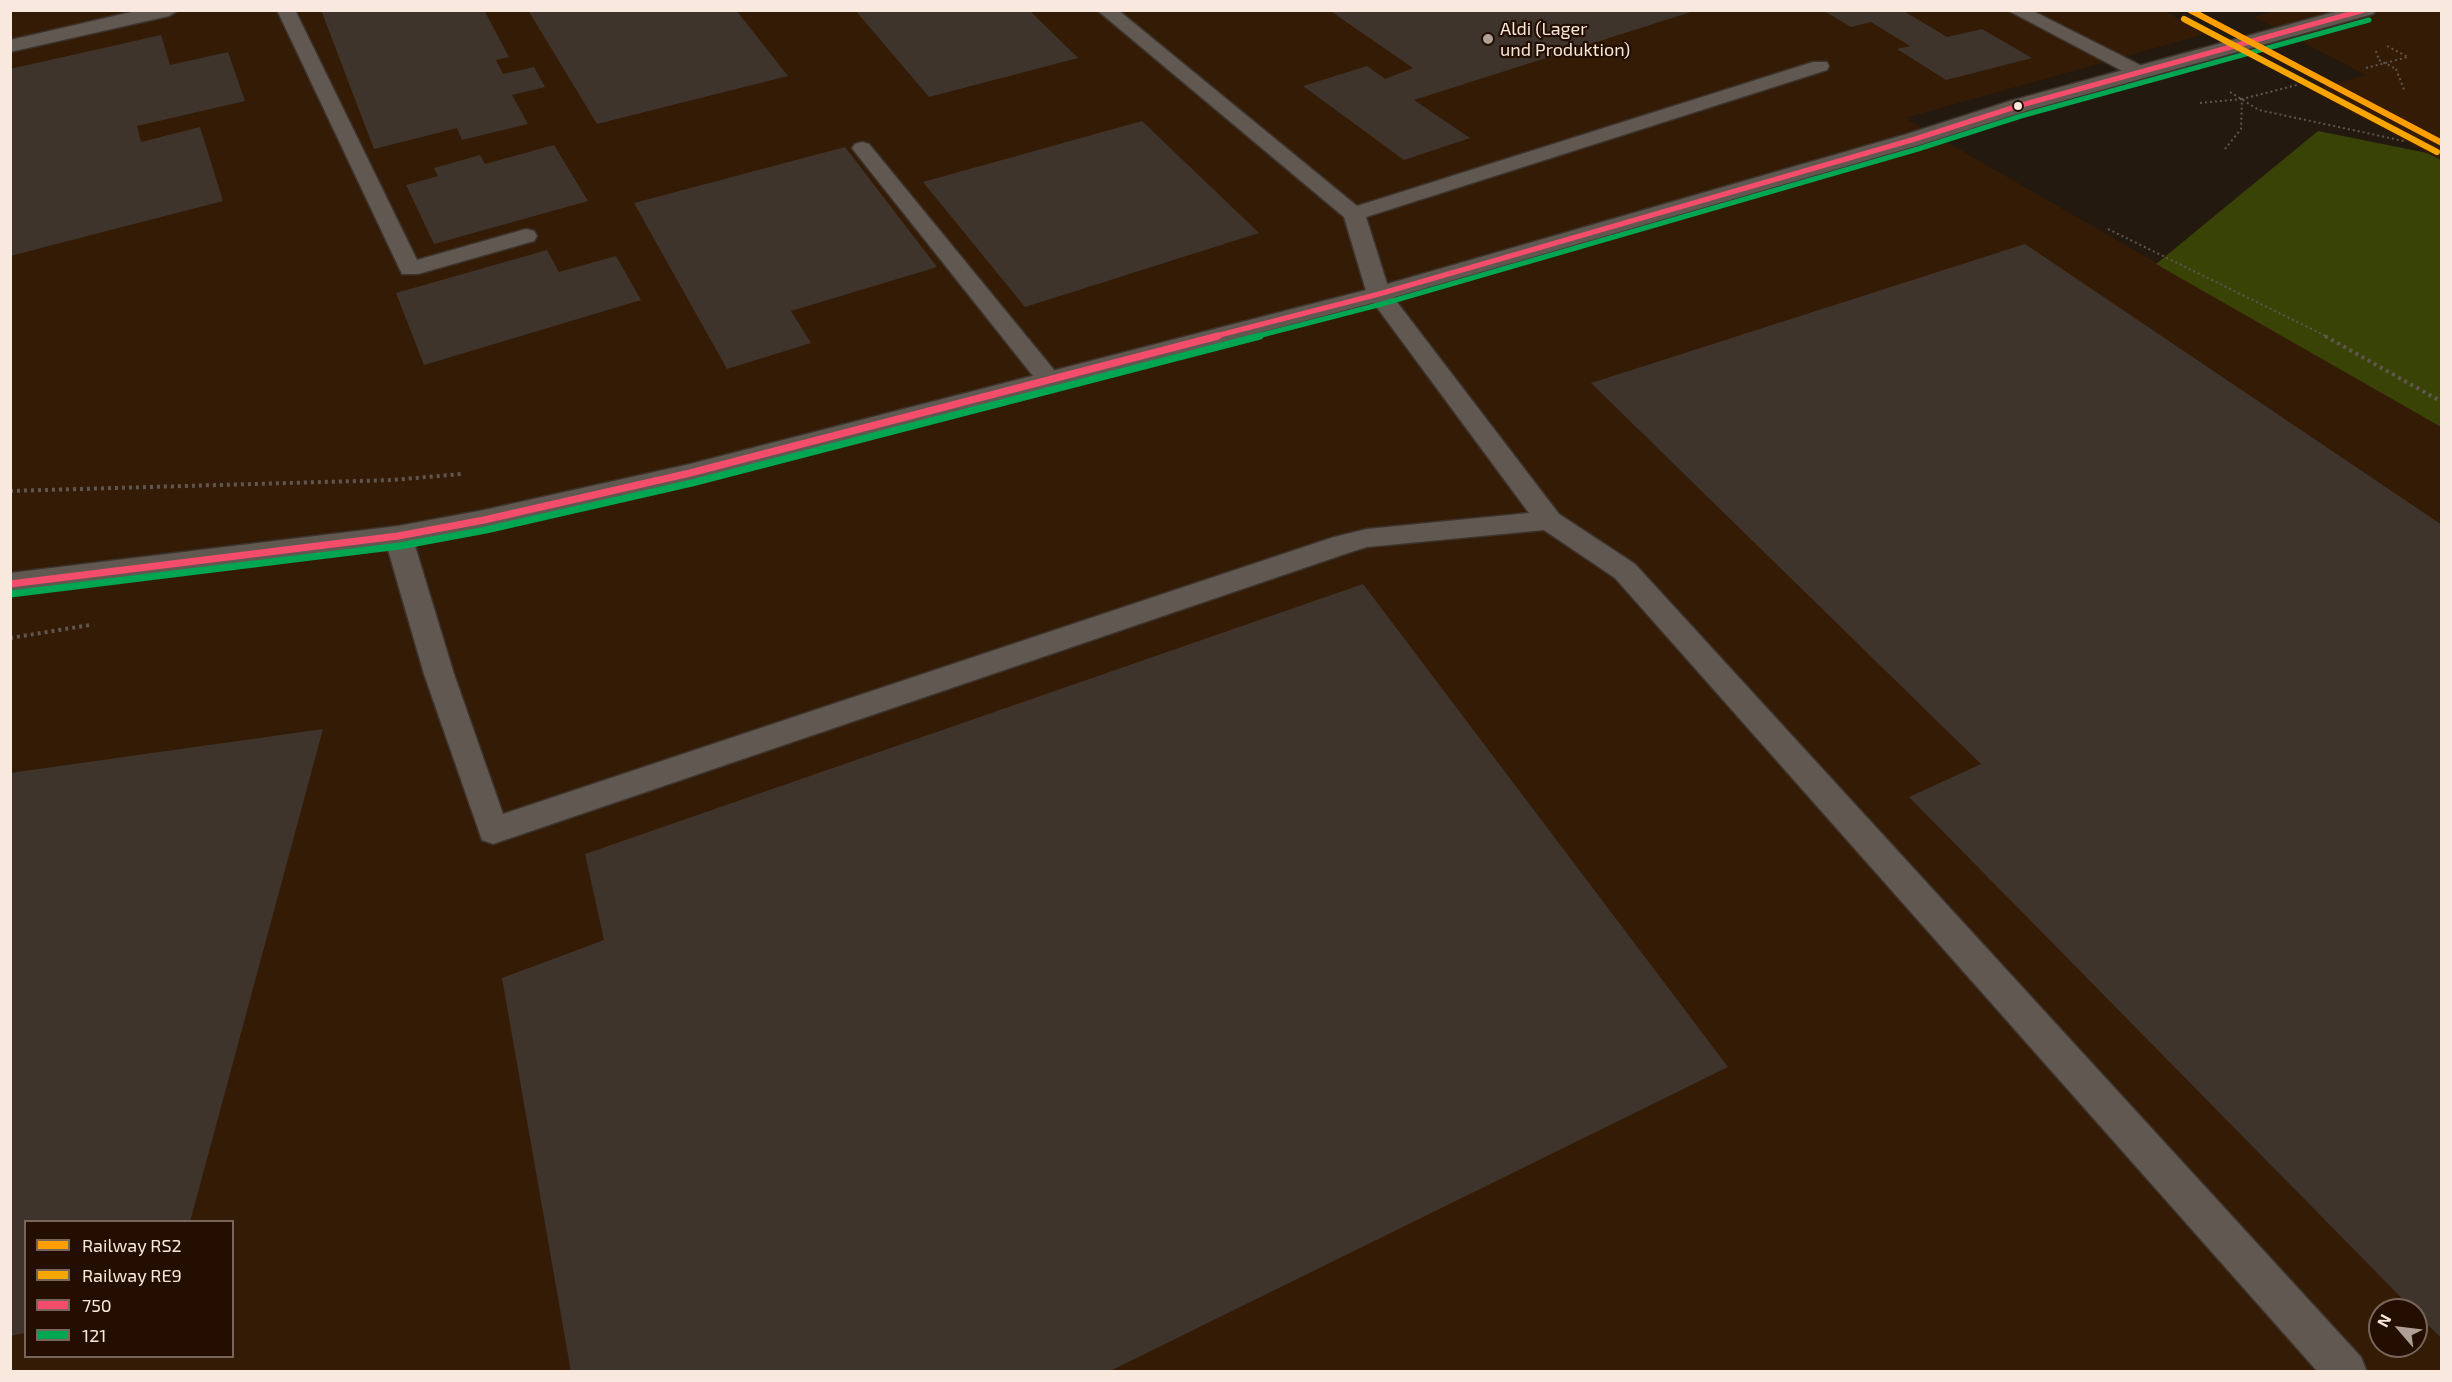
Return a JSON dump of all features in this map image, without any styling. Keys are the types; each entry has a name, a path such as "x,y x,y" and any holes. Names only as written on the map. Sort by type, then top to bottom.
{"street":[{"path":"10,46 169,10"},
{"path":"10,584 398,536 484,520 690,473 1378,294 2139,72 2366,10"}],"lane":[{"path":"286,10 410,269 526,236"},
{"path":"1106,10 1354,214 1378,294 1549,520 1625,571 2346,1371"},
{"path":"2016,10 2139,72"},
{"path":"1354,214 1820,66"},
{"path":"862,148 1050,381"},
{"path":"398,536 439,674 493,831 1344,544 1367,538 1549,520"}],"path":[{"path":"2366,68 2408,57 2384,45"},
{"path":"2379,60 2396,69 2405,92"},
{"path":"2225,149 2241,129 2242,99 2297,85"},
{"path":"2259,110 2404,141"},
{"path":"2108,229 2330,338 2442,402"},
{"path":"10,491 393,480 470,473"}],"shaded area":[{"path":"2163,10 2205,34 1905,118 2441,427 2441,1371 11,1371 10,11"},
{"path":"2280,10 2441,11 2441,160 2310,90 2366,75 2254,17"}],"green space":[{"path":"2318,131 2427,153 2441,160 2441,427 2156,264"}],"building":[{"path":"321,10 484,10 509,57 496,60 503,74 534,67 545,87 512,95 528,124 462,140 457,128 374,149"},
{"path":"528,10 736,10 788,76 597,124"},
{"path":"855,10 1029,10 1078,58 929,97"},
{"name":"Aldi (Lager und Produktion)","path":"1329,10 1694,11 1414,100 1470,138 1404,160 1303,86 1367,66 1385,79 1413,68"},
{"path":"1902,10 1947,37 1982,29 2032,58 1946,80 1897,49 1910,46 1871,22 1851,27 1826,12"},
{"path":"161,35 170,65 228,52 245,101 137,126 141,142 200,127 223,201 10,256 10,69"},
{"path":"1142,121 1259,233 1025,307 923,182"},
{"path":"554,145 588,201 434,244 406,185 438,176 434,168 480,155 485,164"},
{"path":"845,147 937,267 791,311 811,343 727,369 634,203"},
{"path":"2025,244 2442,525 2442,1339 2428,1325 2428,1298 2402,1298 1909,797 1981,764 1591,383"},
{"path":"547,250 559,272 616,256 641,300 424,365 396,293"},
{"path":"1363,584 1728,1067 1108,1372 571,1372 502,978 604,940 585,854"},
{"path":"323,729 191,1220 24,1220 24,1333 10,1336 10,773"}],"rail line":[{"name":"RS2","path":"2190,10 2442,143"},
{"name":"RE9","path":"2184,19 2437,152"}],"transit line":[{"name":"750","path":"10,584 398,536 484,520 690,473 1379,294 1915,139 2018,106 2364,10"},
{"name":"121","path":"11,594 400,546 486,530 692,483 1382,304 1918,149 2021,116 2369,20"}],"place":[{"name":"Aldi (Lager und Produktion)","path":"1488,39"}]}
